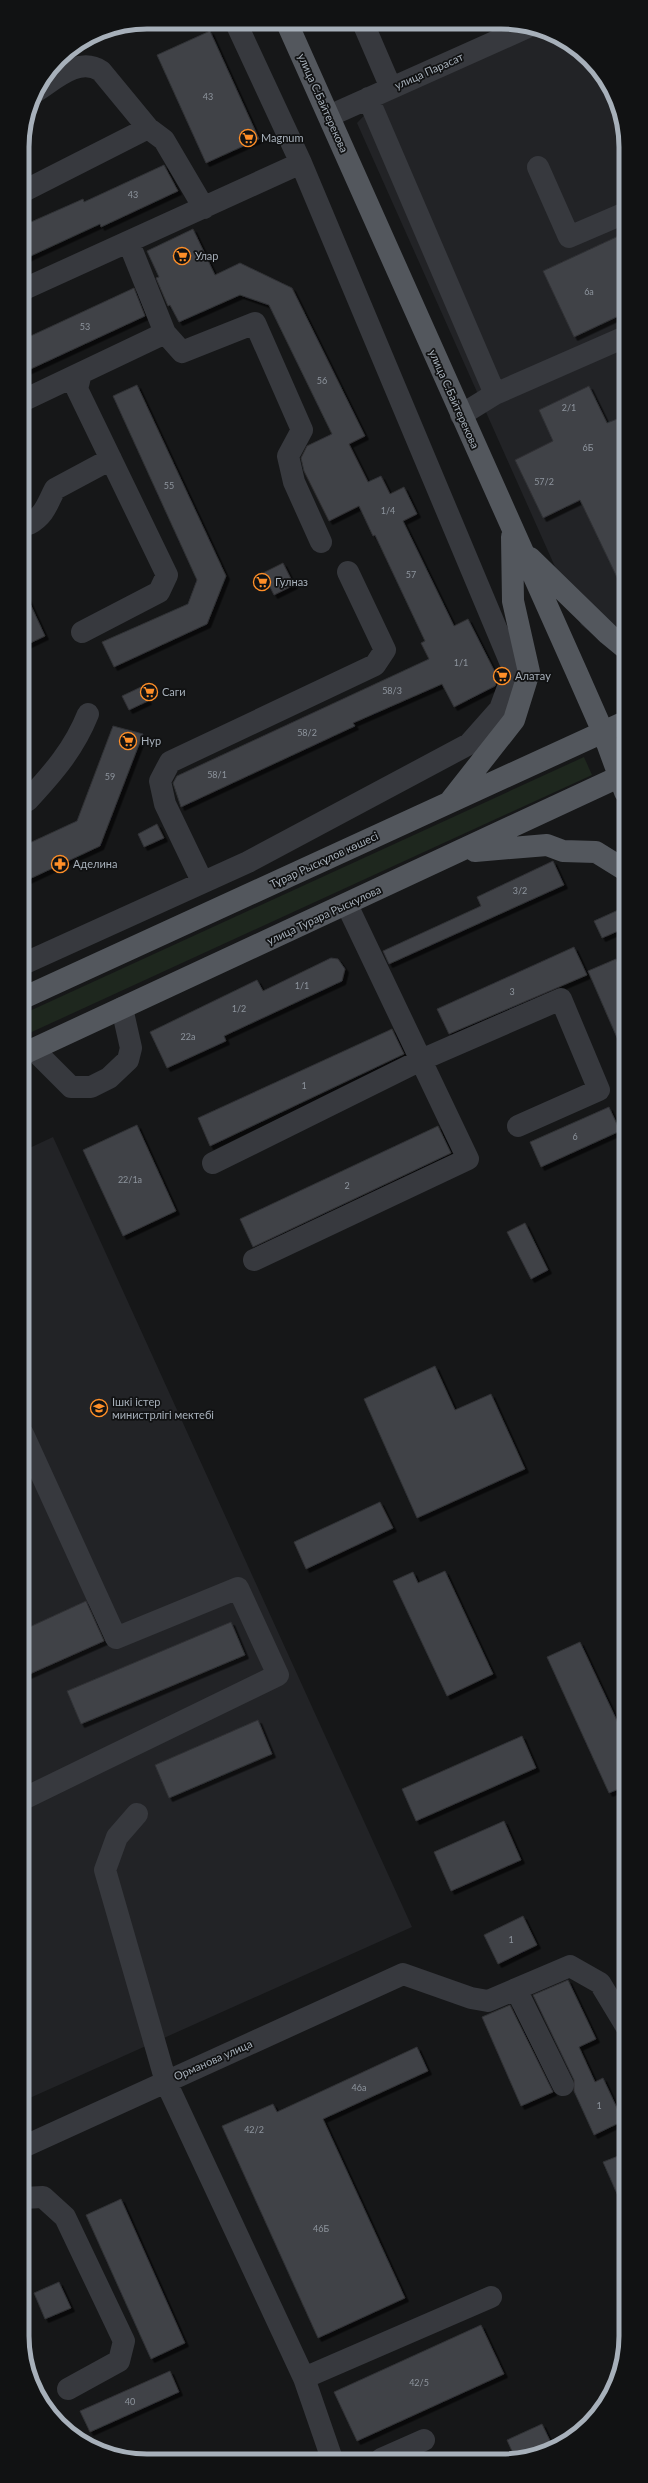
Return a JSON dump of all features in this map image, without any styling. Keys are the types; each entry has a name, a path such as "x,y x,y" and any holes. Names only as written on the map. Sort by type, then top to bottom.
{"main road":[{"name":"улица С.Байтерекова","path":"290,29 603,732 619,771"},
{"path":"449,802 514,720 529,672 513,601 512,528"},
{"path":"522,550 619,643"},
{"name":"Тұрар Рыскұлов көшесі","path":"29,995 619,725"},
{"name":"улица Турара Рыскулова","path":"29,1051 347,905 458,852 619,783"},
{"path":"458,852 547,845 563,851 596,852 619,866"}],"street":[{"path":"29,961 202,881 248,862 469,744 500,709 514,671 301,164 239,29"},
{"path":"366,29 391,88"},
{"name":"улица Парасат","path":"329,116 520,30"},
{"path":"47,85 80,65 94,66 101,71 148,128 164,140 204,208"},
{"path":"368,98 495,394"},
{"path":"29,188 148,128"},
{"path":"29,287 301,164"},
{"path":"538,167 569,237 619,216"},
{"path":"129,243 165,333 182,352 255,323 302,430 288,456 294,482 321,542"},
{"path":"29,398 165,333"},
{"path":"461,415 495,394 619,340"},
{"path":"81,373 77,389 167,575 159,592 82,632"},
{"path":"29,524 39,518 47,509 55,489 111,459"},
{"path":"202,881 165,804 160,782 170,762 375,665 385,650 348,572"},
{"path":"29,799 61,765 80,736 88,714"},
{"path":"248,862 282,879"},
{"path":"254,1260 468,1159 347,905"},
{"path":"212,1163 421,1060 561,999 599,1090 518,1126"},
{"path":"29,1052 71,1087 91,1087 109,1078 128,1060 131,1048 122,1008"},
{"path":"29,1447 116,1638 238,1588 278,1676 29,1796"},
{"path":"137,1814 117,1837 104,1870 166,2082 304,2378 330,2454"},
{"path":"563,2085 516,1989 570,1966 600,1983 619,2014"},
{"name":"Орманова улица","path":"29,2144 403,1974 471,1998 488,2001 516,1989"},
{"path":"29,2198 43,2197 65,2217 124,2341 119,2361 68,2389"},
{"path":"304,2378 491,2297"},
{"path":"392,2454 424,2440"}],"shaded area":[{"path":"531,33 560,45 579,58 595,75 610,102 615,116 619,147 619,654 581,625 357,123 382,97"},
{"path":"584,757 592,775 29,1033 29,1011"},
{"name":"Ішкі істер министрлігі мектебі","path":"53,1137 412,1927 29,2098 29,1148"}],"building":[{"path":"210,31 259,139 206,163 157,55"},
{"path":"164,165 178,191 101,227 100,224 29,257 29,223 83,199 84,202"},
{"path":"193,229 215,275 240,263 292,288 365,436 349,444 368,482 381,476 390,494 404,487 417,514 403,521 454,626 468,619 498,678 495,686 454,707 442,684 353,723 355,726 181,807 173,783 177,776 429,659 421,643 425,641 375,535 373,536 359,506 329,521 304,471 301,458 307,446 332,434 269,305 240,295 179,322 170,305 168,306 156,278 159,277 147,251"},
{"path":"619,236 619,316 574,337 543,271"},
{"path":"134,288 145,316 29,370 29,337"},
{"path":"137,385 226,576 207,624 114,667 102,642 188,604 197,580 113,396"},
{"path":"589,386 607,423 619,418 619,581 580,500 543,518 515,460 553,441 539,410"},
{"path":"283,563 294,585 274,595 263,573"},
{"path":"29,601 45,636 29,644"},
{"path":"141,687 148,701 129,710 122,696"},
{"path":"113,726 143,734 100,846 29,879 29,843 77,821"},
{"path":"157,824 164,838 144,847 138,834"},
{"path":"553,861 564,885 389,964 383,951 481,906 477,897"},
{"path":"619,910 619,931 602,938 594,921"},
{"path":"574,947 587,975 449,1034 437,1009"},
{"path":"331,958 338,959 345,969 342,981 224,1036 226,1041 167,1068 150,1032 257,980 263,991"},
{"path":"616,959 619,966 619,1042 588,971"},
{"path":"392,1029 404,1054 210,1146 198,1118"},
{"path":"609,1107 619,1129 619,1131 541,1167 530,1142"},
{"path":"137,1125 176,1211 123,1236 83,1150"},
{"path":"438,1126 451,1153 253,1247 240,1219"},
{"path":"525,1223 548,1270 531,1279 507,1232"},
{"path":"435,1366 455,1410 491,1394 525,1469 417,1518 364,1399"},
{"path":"380,1502 393,1528 306,1569 294,1542"},
{"path":"445,1571 493,1674 447,1696 393,1581 413,1572 418,1583"},
{"path":"86,1601 104,1641 29,1674 29,1627"},
{"path":"231,1622 245,1655 81,1724 67,1691"},
{"path":"580,1642 619,1725 619,1789 609,1793 547,1657"},
{"path":"258,1720 272,1754 169,1798 155,1765"},
{"path":"522,1736 536,1768 416,1821 402,1789"},
{"path":"504,1821 521,1860 451,1891 434,1852"},
{"path":"523,1916 537,1945 498,1964 484,1935"},
{"path":"568,1980 596,2039 579,2047 595,2082 603,2078 619,2112 619,2123 594,2135 574,2091 574,2080 533,1995"},
{"path":"510,2005 553,2092 521,2106 482,2017"},
{"path":"417,2047 428,2071 323,2119 405,2298 318,2338 222,2126 273,2104 277,2112"},
{"path":"619,2156 619,2198 603,2162"},
{"path":"121,2199 185,2343 151,2359 86,2215"},
{"path":"59,2282 71,2308 45,2319 34,2293"},
{"path":"481,2325 504,2374 357,2441 334,2392"},
{"path":"170,2371 179,2392 90,2432 80,2411"},
{"path":"542,2424 551,2443 532,2450 513,2453 507,2440"}],"place":[{"name":"Magnum","path":"248,138"},
{"name":"Улар","path":"182,256"},
{"name":"Гулназ","path":"262,582"},
{"name":"Алатау","path":"502,676"},
{"name":"Саги","path":"149,692"},
{"name":"Нур","path":"128,741"},
{"name":"Аделина","path":"60,864"},
{"name":"Ішкі істер министрлігі мектебі","path":"99,1408"}]}
